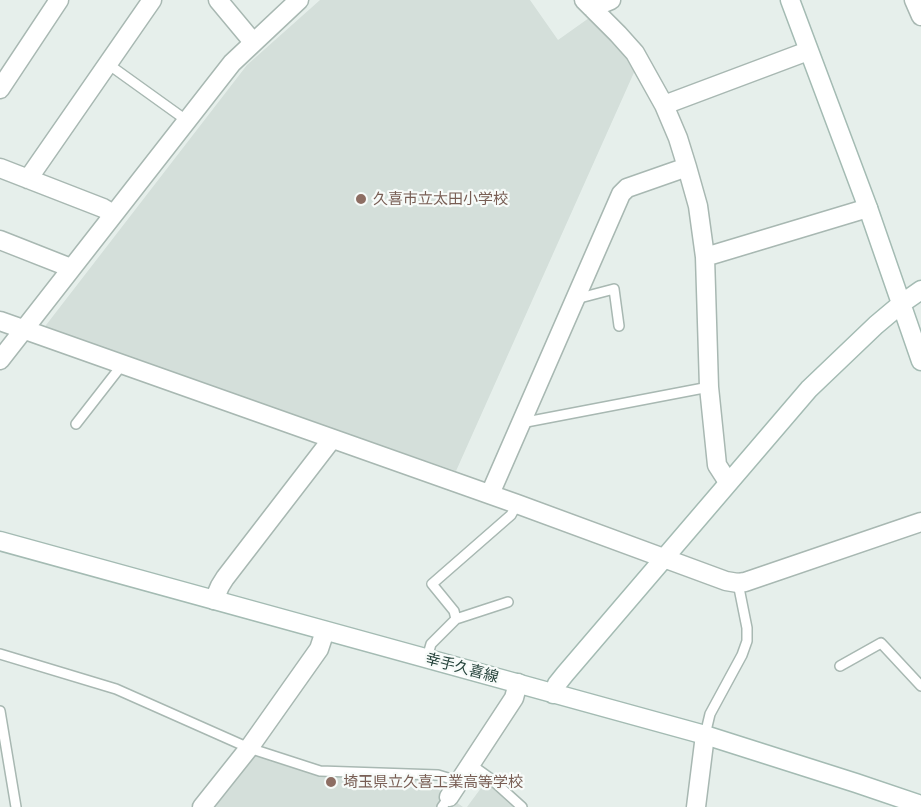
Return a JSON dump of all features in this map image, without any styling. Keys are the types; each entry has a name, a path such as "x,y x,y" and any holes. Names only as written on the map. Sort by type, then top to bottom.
{"street":[{"path":"0,89 59,0"},
{"path":"28,179 152,0"},
{"path":"218,0 253,42"},
{"path":"0,360 232,63 299,0"},
{"path":"588,4 611,0"},
{"path":"790,0 868,208 921,361"},
{"path":"914,0 921,16"},
{"path":"588,4 635,53 664,105 687,167 698,206 705,257 709,387 717,465 728,482"},
{"path":"664,105 808,51"},
{"path":"490,494 621,194 627,188 687,167"},
{"path":"0,168 113,214"},
{"path":"705,257 868,208"},
{"path":"0,240 71,268"},
{"path":"553,694 560,679 809,389 841,357 901,304 921,290"},
{"path":"0,321 490,494 726,581 746,582 921,522"},
{"path":"214,600 225,578 332,439"},
{"name":"幸手久喜線","path":"0,541 705,735 921,805"},
{"path":"202,807 249,748 319,649 325,631"},
{"path":"445,802 514,698 518,683"},
{"path":"696,807 705,735"}],"lane":[{"path":"108,64 186,120"},
{"path":"576,299 614,290 619,326"},
{"path":"76,424 122,365"},
{"path":"521,423 709,387"},
{"path":"456,619 453,610 432,584 511,515 517,504"},
{"path":"705,735 710,714 742,655 747,641 747,628 738,583"},
{"path":"427,658 431,644 456,619 508,602"},
{"path":"840,666 881,643 921,686"},
{"path":"0,654 116,689 249,748 320,771 438,775 458,781"},
{"path":"0,711 16,807"},
{"path":"470,764 491,779 522,807"}],"shaded area":[{"name":"久喜市立太田小学校","path":"320,0 530,0 558,40 589,18 636,68 456,471 43,329 247,65"},
{"name":"埼玉県立久喜工業高等学校","path":"257,755 330,777 428,778 432,785 463,807 213,807 251,756"},
{"name":"埼玉県立久喜工業高等学校","path":"484,784 490,786 513,807 467,807"}],"place":[{"name":"久喜市立太田小学校","path":"361,199"},
{"name":"埼玉県立久喜工業高等学校","path":"331,782"}]}
